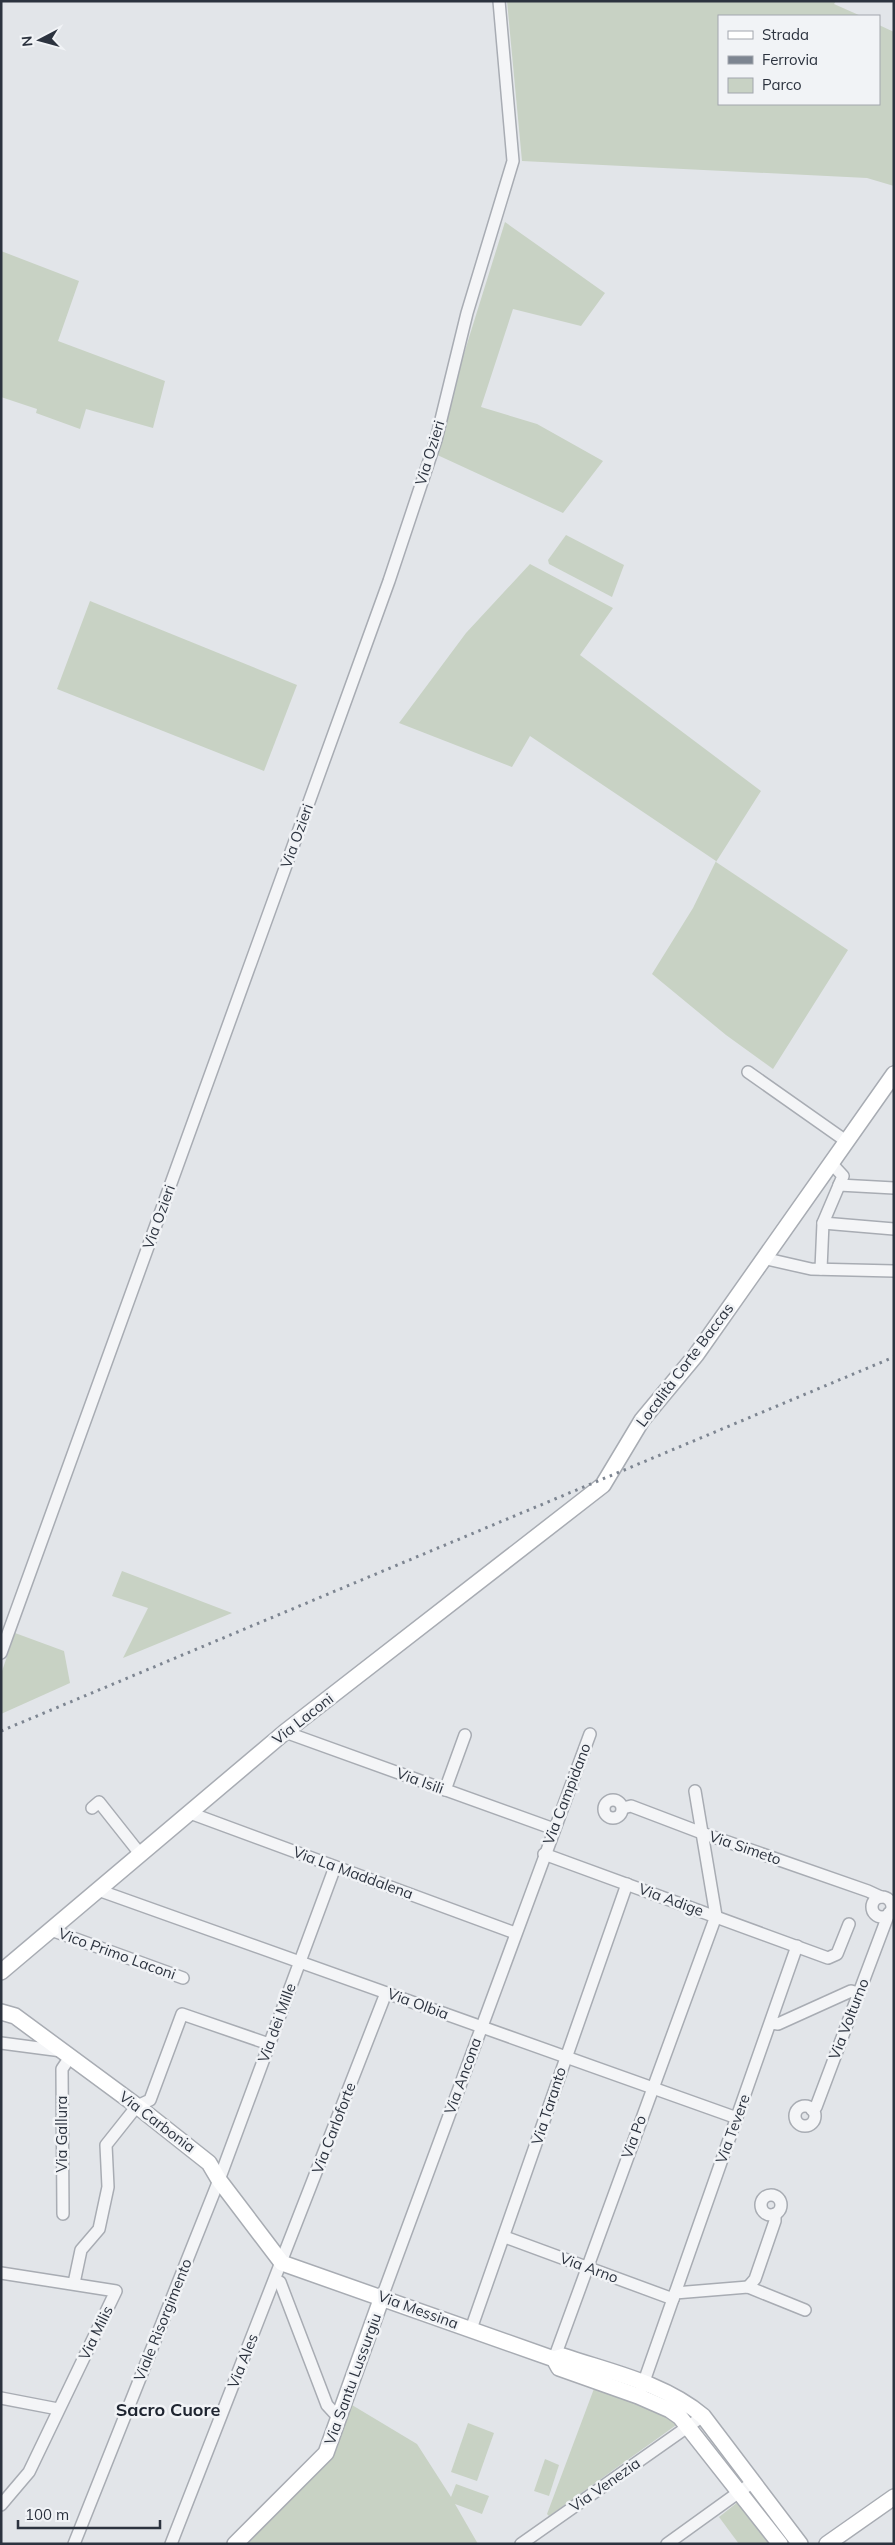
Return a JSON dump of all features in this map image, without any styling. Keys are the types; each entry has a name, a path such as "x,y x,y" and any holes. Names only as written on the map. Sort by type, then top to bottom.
{"street":[{"name":"Via Ozieri","path":"1,1653 389,581 436,440 467,313 514,162 499,1"},
{"path":"748,1072 846,1141"},
{"name":"Località Corte Baccas","path":"610,1475 642,1420 696,1354 894,1074"},
{"path":"821,1269 823,1223 843,1176 831,1163"},
{"path":"839,1185 894,1188"},
{"path":"823,1223 894,1230"},
{"path":"763,1258 788,1265 821,1269 894,1271"},
{"name":"Via Laconi","path":"1,1972 285,1732 570,1512 603,1485 610,1475"},
{"name":"Via Isili","path":"285,1732 554,1830"},
{"name":"Via Campidano","path":"544,1854 590,1734"},
{"path":"445,1790 465,1736"},
{"path":"695,1790 716,1916"},
{"path":"92,1808 99,1802 141,1855"},
{"name":"Via Simeto","path":"623,1808 631,1806 868,1891 877,1901"},
{"name":"Via La Maddalena","path":"190,1813 515,1933"},
{"name":"Via Adige","path":"544,1854 797,1946"},
{"name":"Via Ancona","path":"382,2297 544,1854"},
{"name":"Via dei Mille","path":"219,2180 335,1867"},
{"name":"Via Taranto","path":"471,2330 627,1884"},
{"name":"Via Olbia","path":"98,1890 737,2118"},
{"path":"877,1901 890,1902 884,1914 873,1912 877,1901"},
{"name":"Via Volturno","path":"812,2110 816,2107 858,1993 885,1927 884,1914"},
{"name":"Via Po","path":"554,2359 716,1916"},
{"path":"797,1946 828,1958 837,1954 849,1924"},
{"name":"Vico Primo Laconi","path":"51,1930 183,1978"},
{"name":"Via Tevere","path":"641,2390 797,1946"},
{"path":"771,2023 778,2024 851,1991 858,1993"},
{"name":"Via Carloforte","path":"282,2263 386,1993"},
{"name":"Via Carbonia","path":"2,2011 15,2016 137,2106 209,2163 219,2180 282,2263"},
{"path":"1,2273 74,2283 81,2250 99,2229 108,2187 106,2145 137,2106 150,2100 182,2014 269,2044"},
{"path":"1,2043 66,2054"},
{"name":"Via Gallura","path":"63,2214 62,2069 66,2054"},
{"name":"Viale Risorgimento","path":"74,2544 219,2180"},
{"path":"748,2287 755,2279 775,2221 775,2214"},
{"name":"Via Arno","path":"505,2237 674,2296"},
{"name":"Via Ales","path":"171,2544 282,2263"},
{"name":"Via Messina","path":"282,2263 554,2359 559,2368 677,2398 703,2416 800,2544"},
{"path":"275,2280 280,2282 327,2405 338,2418"},
{"name":"Via Milis","path":"1,2505 29,2472 116,2291 74,2283"},
{"path":"674,2296 748,2287 805,2310"},
{"name":"Via Santu Lussurgiu","path":"235,2544 326,2453 382,2297"},
{"name":"Via Messina","path":"641,2390 670,2410 689,2427 780,2544"},
{"path":"1,2398 58,2409"},
{"path":"689,2427 703,2416"},
{"name":"Via Venezia","path":"521,2544 689,2427"},
{"path":"666,2544 753,2482"},
{"path":"826,2544 894,2496"},
{"path":"861,2520 894,2510"}],"green space":[{"path":"507,1 836,1 834,4 859,15 718,15 718,105 880,105 880,25 894,32 894,186 867,178 522,161"},
{"path":"505,222 605,293 581,326 513,309 481,407 537,424 603,461 563,513 433,453"},
{"path":"1,251 79,281 58,341 165,381 153,428 86,409 80,429 36,413 37,409 1,397"},
{"path":"566,535 624,565 612,597 549,564 548,560"},
{"path":"530,564 613,608 580,655 761,791 716,862 848,950 773,1069 726,1035 652,974 693,908 716,861 530,736 512,767 399,723 466,633"},
{"path":"90,601 297,685 264,771 57,689"},
{"path":"122,1571 232,1613 123,1658 148,1608 112,1596"},
{"path":"15,1633 64,1651 70,1683 1,1714 1,1674"},
{"path":"595,2386 664,2411 679,2423 549,2516 547,2514"},
{"path":"347,2402 417,2444 451,2497 456,2484 489,2496 482,2514 455,2504 478,2544 244,2544 331,2458"},
{"path":"468,2423 494,2433 477,2481 451,2472"},
{"path":"545,2459 559,2465 549,2496 534,2491"},
{"path":"743,2498 778,2544 739,2544 719,2517"}],"railway":[{"path":"1,1731 894,1357"}],"district":[{"name":"Sacro Cuore","path":"168,2410"}]}
